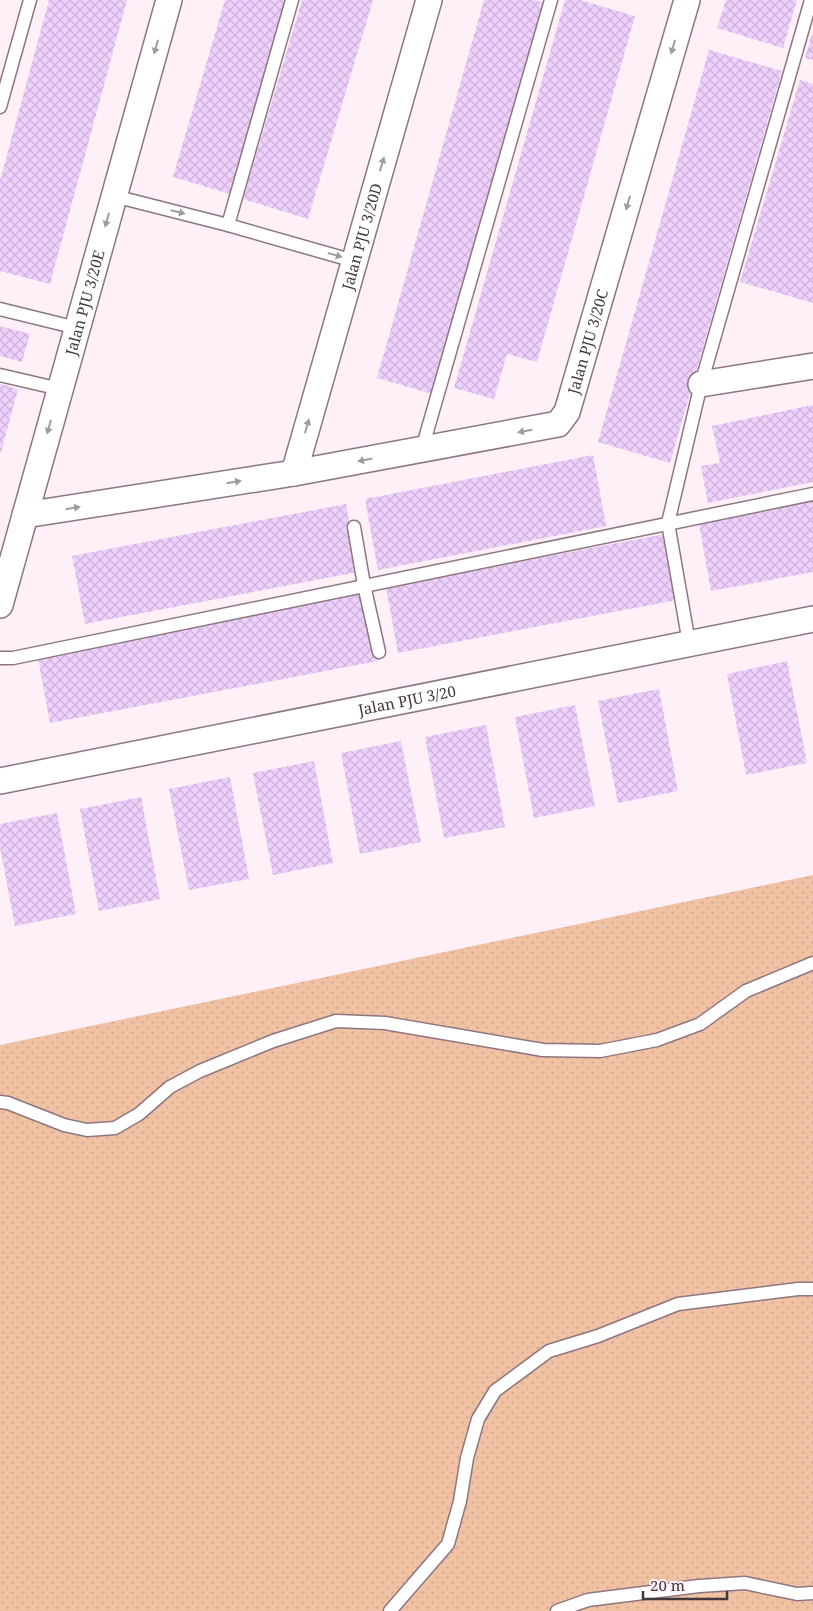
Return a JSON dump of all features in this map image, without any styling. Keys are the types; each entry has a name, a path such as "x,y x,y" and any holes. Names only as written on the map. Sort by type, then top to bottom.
{"street":[{"name":"Jalan PJU 3/20E","path":"0,605 169,0"},
{"name":"Jalan PJU 3/20D","path":"294,473 429,0"},
{"name":"Jalan PJU 3/20C","path":"25,515 294,473 558,424 566,412 687,0"},
{"path":"701,384 813,366"},
{"name":"Jalan PJU 3/20","path":"0,780 813,619"}],"lane":[{"path":"0,107 30,0"},
{"path":"228,225 292,0"},
{"path":"422,449 551,0"},
{"path":"689,643 668,523 701,384 810,0"},
{"path":"114,196 228,225 354,261"},
{"path":"0,309 77,328"},
{"path":"0,375 60,389"},
{"path":"0,658 13,658 813,494"},
{"path":"354,526 364,585 379,652"},
{"path":"0,1102 8,1103 64,1125 87,1130 115,1128 139,1114 170,1087 200,1071 273,1041 336,1021 385,1023 543,1050 600,1051 657,1040 700,1024 746,991 813,963"},
{"path":"390,1611 448,1544 460,1501 467,1458 478,1419 495,1391 549,1351 598,1336 678,1304 798,1289 813,1289"},
{"path":"557,1611 588,1600 699,1586 745,1583 797,1594 813,1593"}],"shaded area":[{"path":"813,875 813,1611 0,1611 0,1045"}],"building":[{"path":"49,0 127,0 50,284 0,271 0,181"},
{"path":"225,0 287,0 230,194 173,177"},
{"path":"302,0 373,0 308,219 243,199"},
{"path":"484,0 535,0 544,3 432,394 377,378"},
{"path":"565,0 580,0 635,16 537,362 507,354 494,399 454,388"},
{"path":"726,0 797,0 783,48 717,28"},
{"path":"813,34 813,60 805,58"},
{"path":"709,50 782,71 670,463 598,442"},
{"path":"800,80 813,84 813,303 740,282"},
{"path":"0,326 30,334 22,362 0,356"},
{"path":"0,384 18,389 1,452 0,452"},
{"path":"813,405 813,482 708,503 701,466 720,463 712,426"},
{"path":"593,455 606,526 378,570 365,499"},
{"path":"813,502 813,572 711,591 699,524"},
{"path":"346,504 358,572 85,624 72,556"},
{"path":"665,534 677,600 398,653 386,587"},
{"path":"365,590 378,661 50,723 37,653"},
{"path":"787,661 807,763 746,775 727,674"},
{"path":"659,689 678,791 618,803 598,701"},
{"path":"575,705 595,806 534,818 515,717"},
{"path":"486,725 505,827 444,838 425,737"},
{"path":"401,741 421,842 360,854 341,753"},
{"path":"314,761 333,863 273,875 253,773"},
{"path":"230,777 249,879 189,890 169,789"},
{"path":"141,797 160,899 99,911 80,809"},
{"path":"57,813 76,914 15,926 0,847 0,824"}]}
